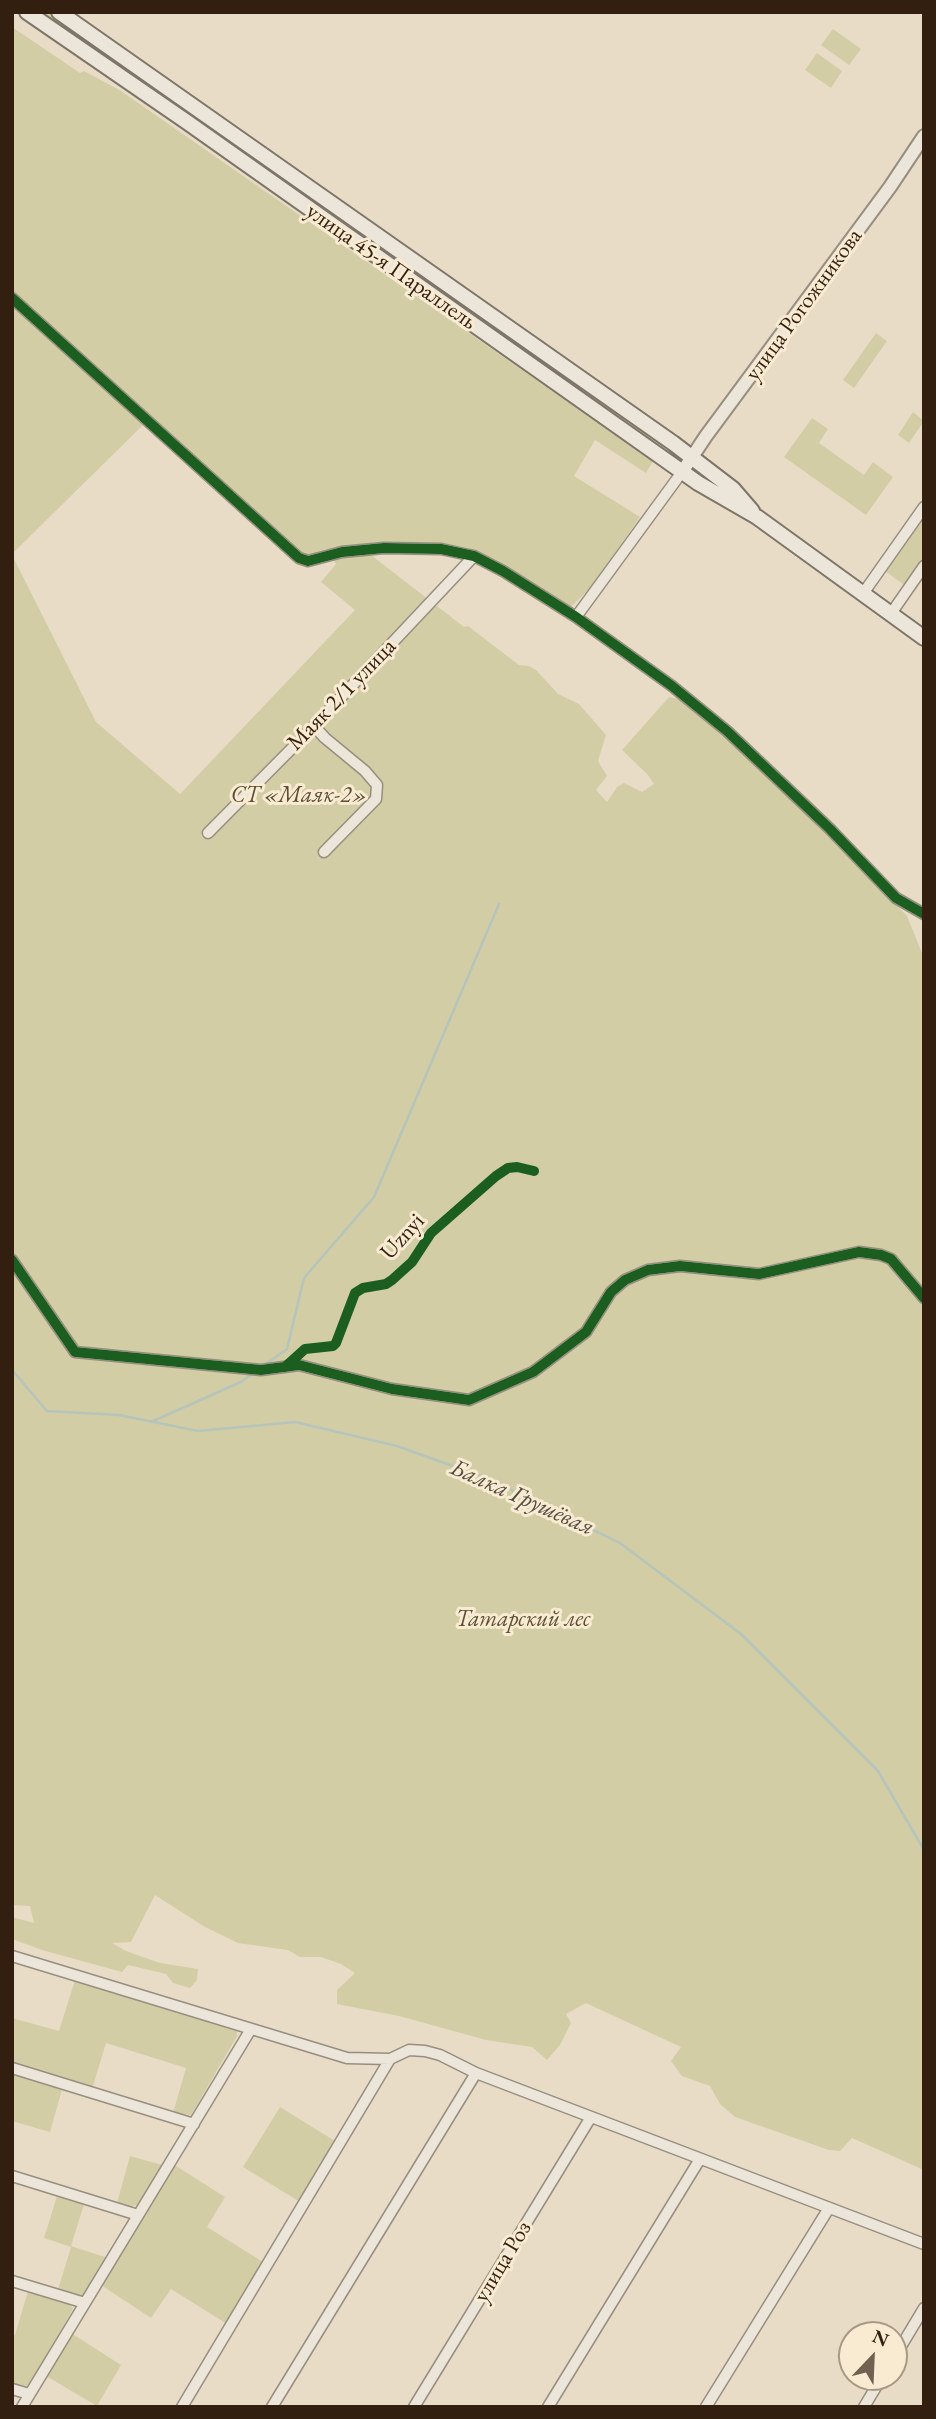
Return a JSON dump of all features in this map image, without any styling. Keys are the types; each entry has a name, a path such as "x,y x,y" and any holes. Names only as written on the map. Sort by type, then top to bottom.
{"main road":[{"name":"улица 45-я Параллель","path":"27,12 682,472 757,517 924,638"},
{"name":"улица 45-я Параллель","path":"59,12 692,457 733,489 757,517"}],"street":[{"name":"улица Рогожникова","path":"682,472 818,287 924,136"},
{"path":"12,298 299,558 308,561 342,552 384,548 441,549 474,556 576,617 643,664 727,732 830,829 896,898 924,914"},
{"path":"576,617 682,472"},
{"path":"862,595 924,507"},
{"name":"Маяк 2/1 улица","path":"208,833 314,726 474,556"},
{"path":"890,615 924,566"},
{"path":"314,726 377,785 376,799 324,852"},
{"path":"12,1260 75,1352 261,1370 299,1365 392,1389 469,1400 533,1372 586,1332 611,1292 625,1280 648,1270 681,1266 759,1274 859,1252 891,1259 924,1298"},
{"path":"12,1956 347,2058 390,2059 409,2050 440,2055 476,2073 924,2244"},
{"path":"22,2407 251,2029"},
{"path":"182,2407 390,2059"},
{"path":"12,2068 194,2124"},
{"path":"272,2407 476,2073"},
{"name":"улица Роз","path":"414,2407 591,2117"},
{"path":"548,2407 700,2159"},
{"path":"12,2176 138,2215"},
{"path":"706,2407 829,2208"},
{"path":"12,2281 85,2303"},
{"path":"908,2335 924,2308"},
{"path":"12,2389 29,2394"},
{"path":"864,2407 874,2391"}],"green space":[{"path":"36,12 51,12 684,457 681,463"},
{"name":"Татарский лес","path":"12,27 80,73 84,71 121,91 653,461 646,473 595,440 574,476 640,517 592,586 571,607 496,560 465,547 412,542 373,542 371,555 464,627 468,626 519,665 536,670 558,694 579,704 606,735 598,761 607,776 596,790 607,802 617,787 624,783 642,792 654,784 622,750 669,697 679,699 724,735 824,830 907,916 924,958 924,2170 852,2138 840,2151 829,2150 735,2117 720,2104 710,2086 682,2076 671,2061 681,2047 586,2003 566,2014 571,2023 560,2045 547,2060 532,2047 486,2040 399,2016 337,2004 337,1990 355,1973 341,1964 321,1957 300,1957 288,1950 238,1943 205,1927 155,1895 131,1942 112,1943 160,1963 198,1969 197,1980 190,1988 173,1983 166,1974 128,1965 122,1972 12,1939 12,1917 34,1923 30,1906 12,1905 12,555 96,722 180,794 355,610 321,582 336,564 326,549 308,555 299,552 12,291"},
{"path":"833,29 861,49 849,65 821,45"},
{"path":"817,53 842,71 831,88 805,70"},
{"path":"12,306 143,425 12,554"},
{"path":"876,333 887,341 854,388 843,380"},
{"path":"913,412 924,421 909,443 898,435"},
{"path":"812,418 828,429 819,443 864,475 873,462 893,477 866,515 784,457"},
{"path":"924,517 924,557 904,585 885,571"},
{"path":"75,1980 237,2031 237,2036 191,2115 173,2113 186,2068 106,2043 92,2089 12,2064 12,2018 59,2031"},
{"path":"12,2070 63,2086 50,2132 12,2121"},
{"path":"280,2107 335,2141 300,2202 243,2167"},
{"path":"130,2156 162,2165 140,2204 130,2207 117,2203"},
{"path":"173,2164 225,2197 207,2227 263,2262 227,2324 171,2289 151,2318 101,2285"},
{"path":"58,2193 85,2201 71,2246 108,2258 85,2295 79,2297 57,2293 71,2247 44,2238"},
{"path":"28,2291 69,2303 73,2309 30,2384 21,2388 12,2385 12,2335 15,2335"},
{"path":"71,2333 121,2365 97,2406 46,2376"}],"waterway":[{"path":"263,1366 287,1349 304,1278 374,1197 499,904"},
{"name":"Балка Грушёвая","path":"12,1370 47,1411 119,1415 198,1431 295,1422 397,1446 489,1479 620,1543 741,1634 878,1771 924,1850"},
{"path":"151,1422 241,1382 255,1372"}],"cycle path":[{"path":"12,298 299,558 308,561 342,552 384,548 441,549 474,556 503,571 576,617 672,686 727,731 830,829 896,898 924,914"},
{"name":"Uznyi","path":"285,1367 305,1349 333,1346 355,1293 392,1280 412,1262 431,1233 496,1176 508,1168 534,1171"},
{"path":"12,1260 75,1352 261,1370 299,1365 392,1389 469,1400 533,1372 586,1332 611,1292 625,1280 648,1270 680,1266 759,1274 859,1252 891,1259 924,1298"}],"park label":[{"name":"СТ «Маяк-2»","path":"299,796"}]}
